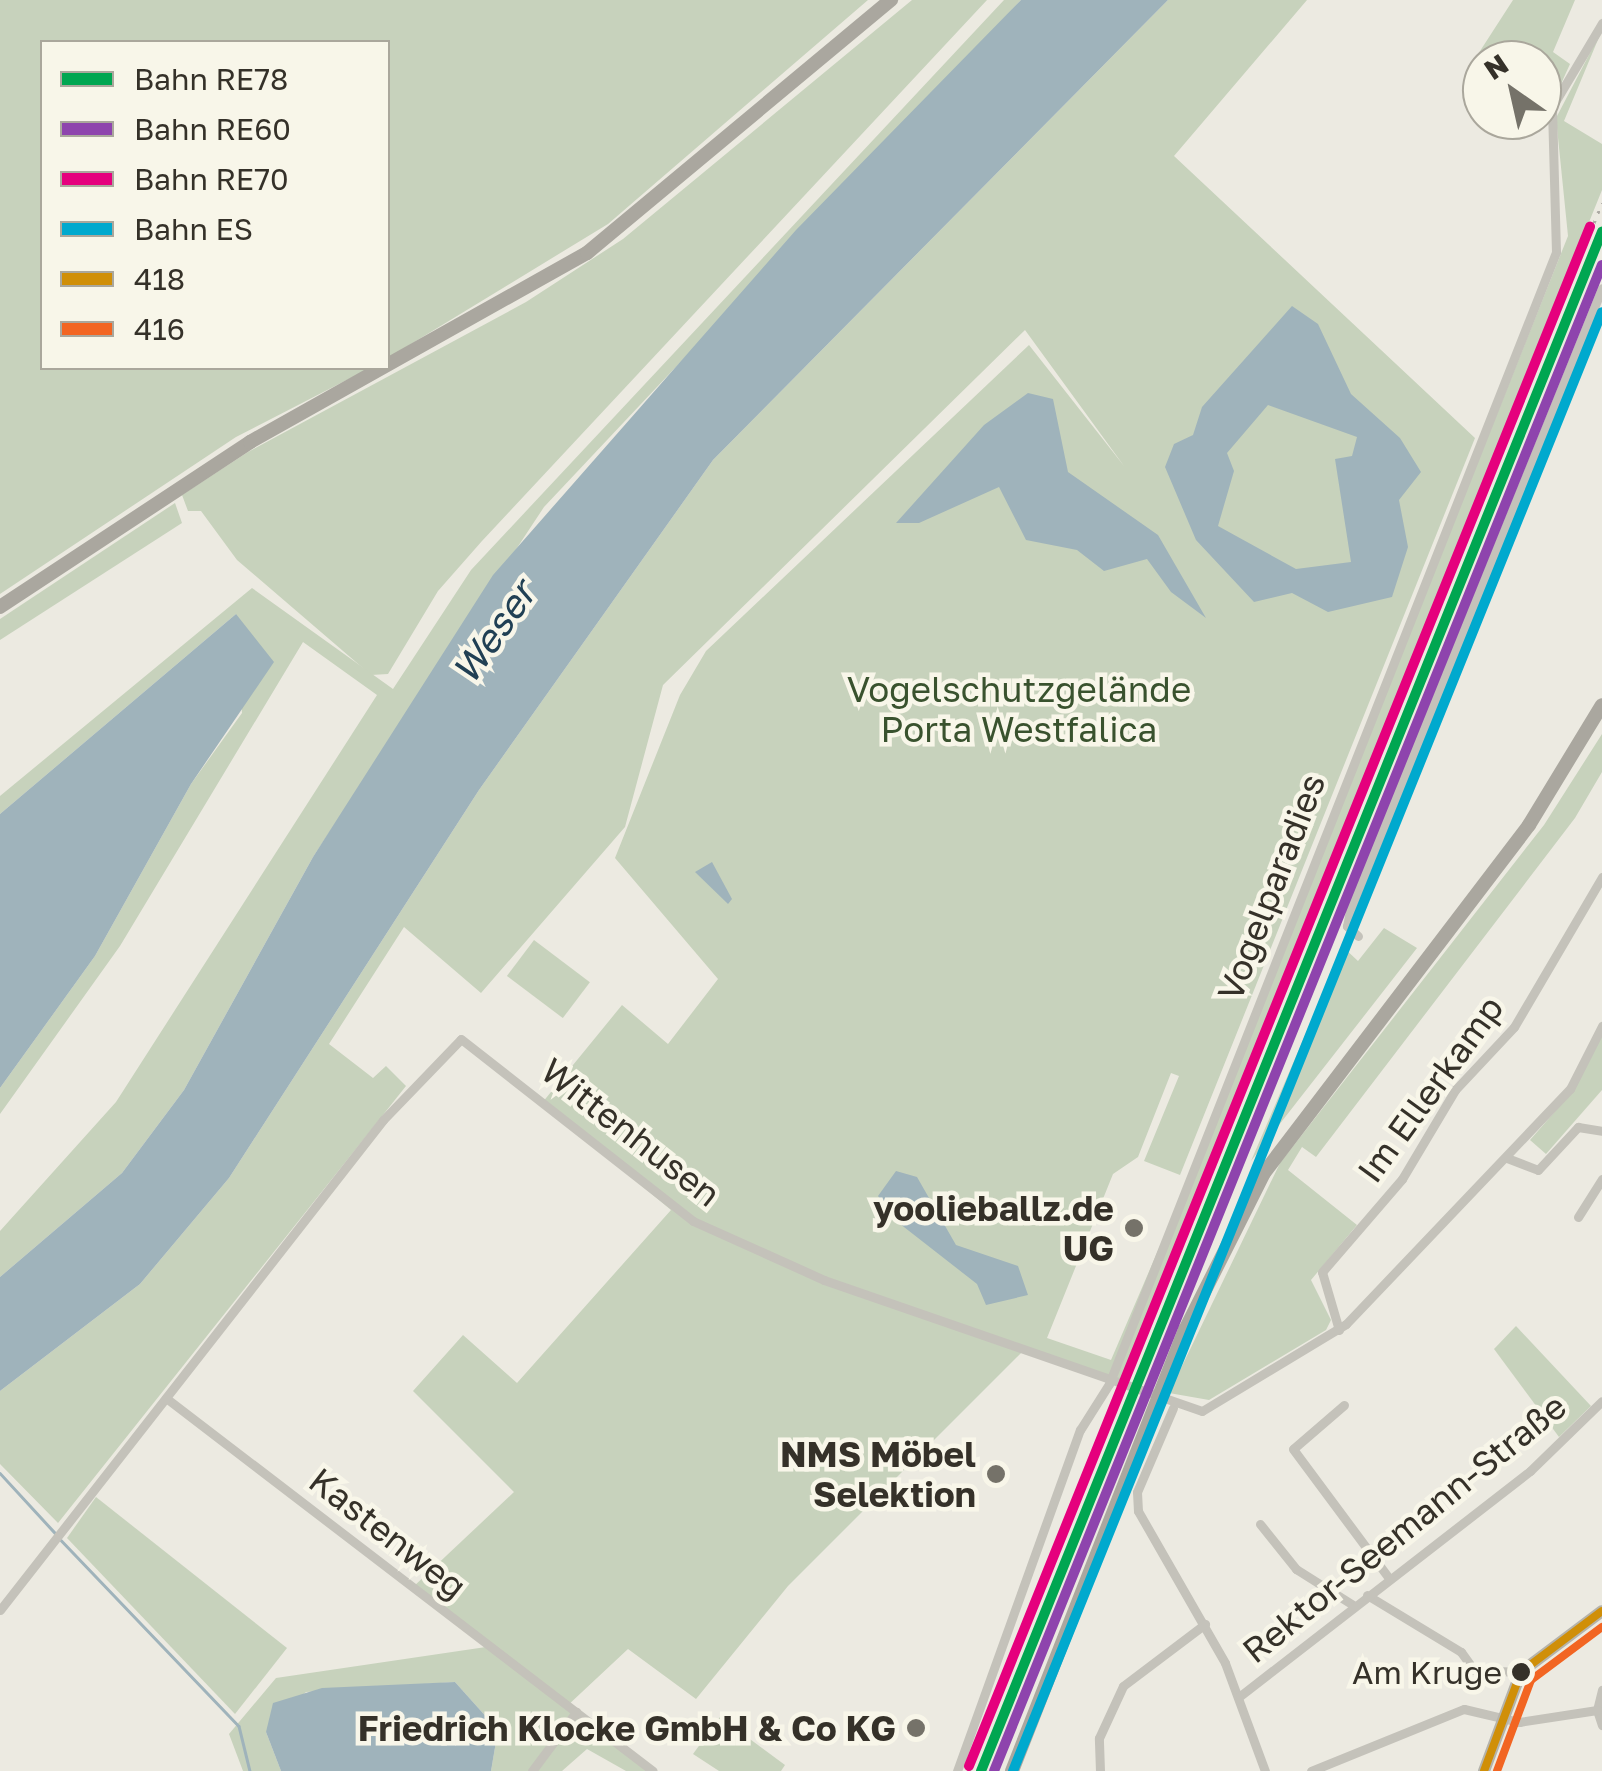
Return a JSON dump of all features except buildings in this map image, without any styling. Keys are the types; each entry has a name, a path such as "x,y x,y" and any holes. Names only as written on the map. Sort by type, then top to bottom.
{"main road":[{"path":"390,363 587,253 891,0"},
{"path":"785,89 900,0"},
{"path":"0,607 250,442 378,370"},
{"path":"1012,1771 1162,1390 1264,1172 1529,825 1602,705"}],"street":[{"name":"Vogelparadies","path":"957,1771 1080,1430 1109,1384 1556,252 1552,107 1602,23"},
{"path":"1358,936 1347,926 1350,910 1602,288"},
{"path":"1592,312 1602,319"},
{"name":"Im Ellerkamp","path":"1339,1330 1322,1272 1514,1027 1602,877"},
{"path":"1265,1771 1240,1696 1205,1624 1136,1502 1173,1408 1214,1406 1339,1330 1570,1090 1602,1026"},
{"name":"Wittenhusen","path":"166,1398 436,1063 461,1039 693,1221 1173,1408"},
{"path":"1507,1158 1538,1170 1578,1127 1602,1130"},
{"path":"1578,1217 1602,1179"},
{"path":"0,1610 166,1398"},
{"name":"Kastenweg","path":"166,1398 653,1771"},
{"name":"Rektor-Seemann-Straße","path":"1240,1696 1388,1577 1530,1472 1602,1401"},
{"path":"1344,1406 1293,1449 1388,1577"},
{"path":"1260,1524 1296,1568 1354,1606"},
{"path":"1367,1595 1461,1652 1474,1670 1522,1672"},
{"path":"1484,1771 1522,1672 1602,1611"},
{"path":"1100,1771 1100,1738 1122,1686 1205,1624"},
{"path":"1602,1690 1597,1710 1602,1725"},
{"path":"1310,1771 1464,1709 1504,1716 1597,1710"},
{"path":"532,1771 576,1712"}],"green space":[{"path":"0,0 868,0 608,224 390,357 390,40 40,40 40,370 366,370 236,437 0,594"},
{"path":"912,0 987,0 482,541 438,591 388,674 371,675 237,560 201,511 188,511 182,495 248,452 526,302 623,239"},
{"path":"1004,0 1021,0 544,507 313,857 184,1090 122,1173 0,1277 0,1231 116,1102 377,695 303,642 120,946 0,1114 0,1088 95,956 191,784 242,713 236,614 0,814 0,796 252,588 393,689 471,570"},
{"name":"Vogelschutzgelände Porta Westfalica","path":"1168,0 1307,0 1174,156 1475,438 1180,1175 1144,1161 1179,1076 1171,1073 1138,1157 1113,1174 1047,1338 1111,1360 1229,1085 1568,236 1558,140 1562,140 1562,107 1602,30 1564,121 1602,144 1602,190 1122,1380 1023,1351 788,1586 696,1699 628,1649 566,1707 650,1771 626,1771 587,1749 562,1771 491,1771 498,1730 455,1682 306,1692 266,1732 281,1771 243,1771 229,1734 276,1678 486,1647 412,1588 514,1492 413,1391 463,1335 517,1383 671,1210 542,1103 622,1005 668,1044 718,979 615,858 680,695 706,651 1029,345 1124,466 1025,330 663,685 625,827 481,993 404,927 329,1044 373,1078 386,1066 406,1086 58,1523 0,1464 0,1391 140,1284 229,1178 479,790 713,460"},
{"path":"1513,0 1575,0 1558,40 1487,40"},
{"path":"1562,58 1570,64 1562,82"},
{"path":"175,503 182,523 0,640 0,619"},
{"path":"1602,734 1602,772 1575,818 1316,1157 1302,1147 1288,1170 1357,1225 1311,1280 1331,1320 1326,1330 1209,1400 1169,1393 1280,1163 1544,825"},
{"path":"1384,928 1417,948 1251,1161 1343,947 1358,961"},
{"path":"534,940 590,982 563,1018 507,976"},
{"path":"1602,1032 1602,1090 1546,1154 1530,1140 1573,1091"},
{"path":"1516,1326 1591,1406 1559,1437 1494,1349"},
{"path":"96,1497 287,1648 235,1714 67,1538"},
{"path":"720,1717 785,1765 781,1771 719,1771 693,1754"}],"water":[{"name":"Weser","path":"1021,0 1168,0 713,460 479,790 229,1178 140,1284 0,1391 0,1277 122,1173 184,1090 313,857 493,575 796,230"},
{"path":"1292,306 1318,324 1351,394 1400,438 1421,472 1399,500 1408,547 1392,597 1328,612 1292,593 1254,602 1196,540 1165,467 1174,444 1193,435 1202,407","holes":["1268,405 1357,437 1352,456 1335,459 1351,562 1296,569 1218,526 1234,471 1227,453"]},
{"path":"1028,393 1053,399 1068,472 1158,535 1206,618 1171,592 1147,559 1104,571 1077,550 1026,540 999,487 919,523 896,523 984,425"},
{"path":"236,614 274,662 191,784 95,956 0,1088 0,814"},
{"path":"712,862 732,899 728,904 695,872"},
{"path":"896,1171 917,1177 956,1245 1018,1266 1028,1295 986,1305 977,1284 895,1220 878,1196"},
{"path":"455,1682 498,1730 491,1771 281,1771 266,1732 273,1703 322,1688"}],"waterway":[{"path":"0,1473 56,1534"},
{"path":"61,1540 239,1726 250,1771"}],"railway":[{"path":"969,1771 1602,203"}],"rail line":[{"name":"RE70","path":"969,1766 1590,227"},
{"name":"RE78","path":"981,1771 1602,232"},
{"name":"RE60","path":"994,1771 1602,265"},
{"name":"ES","path":"1013,1771 1602,312"}],"transit line":[{"name":"418","path":"1484,1771 1521,1672 1602,1611"},
{"name":"416","path":"1497,1771 1531,1680 1602,1627"}],"place":[{"name":"yoolieballz.de UG","path":"1134,1228"},
{"name":"NMS Möbel Selektion","path":"996,1474"},
{"name":"Am Kruge","path":"1521,1672"},
{"name":"Friedrich Klocke GmbH & Co KG","path":"916,1728"}]}
